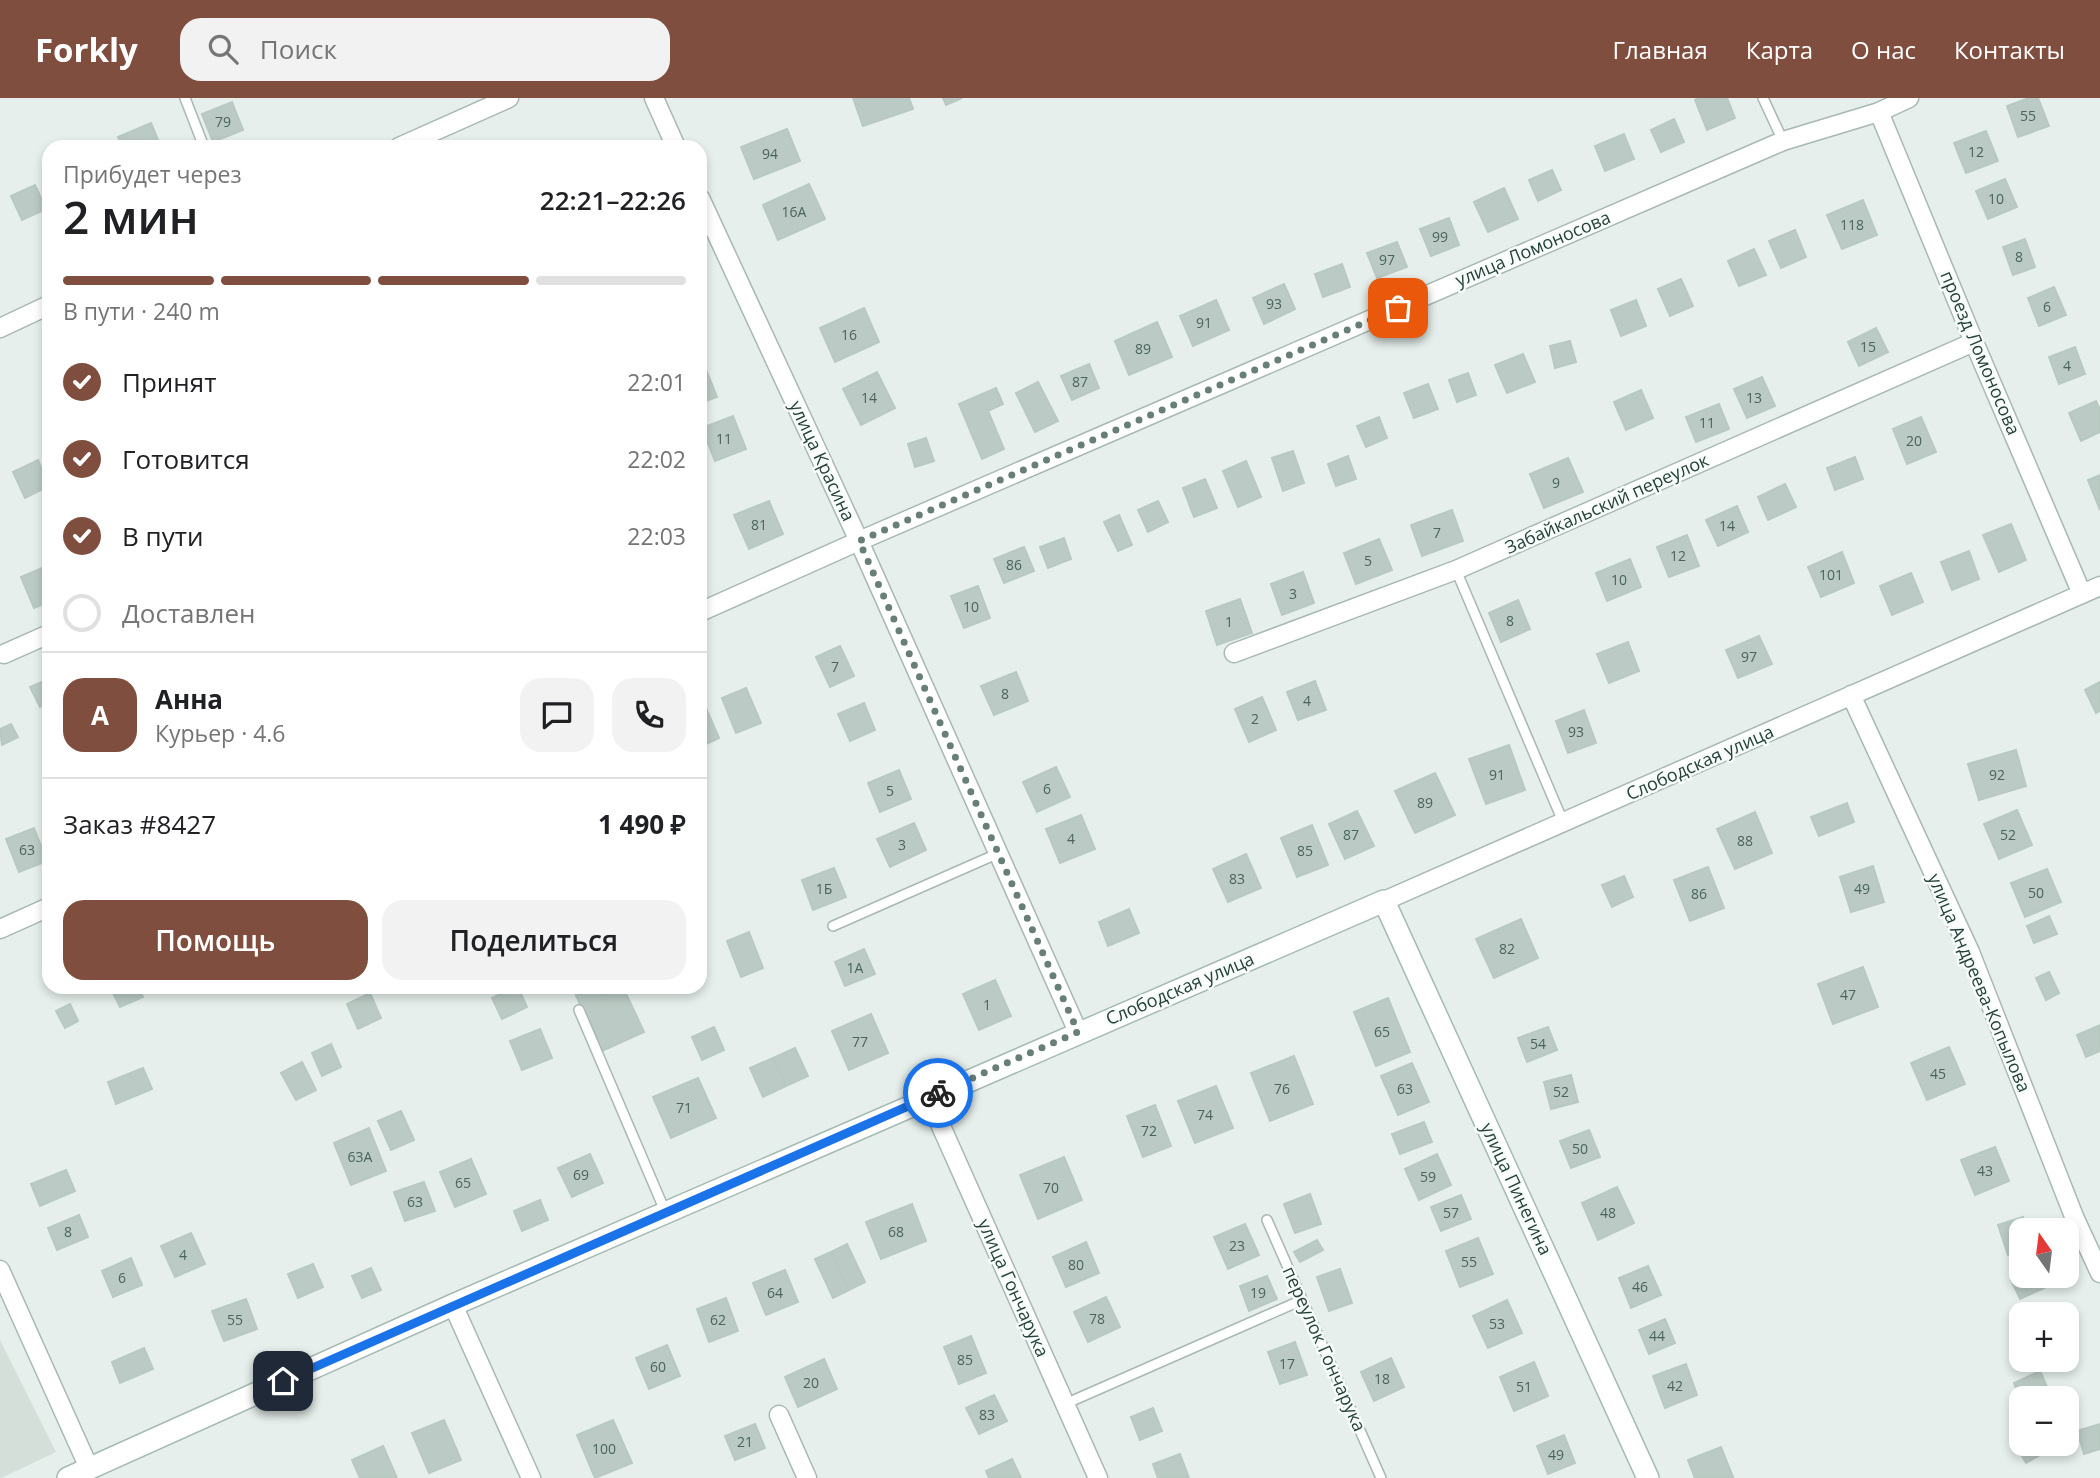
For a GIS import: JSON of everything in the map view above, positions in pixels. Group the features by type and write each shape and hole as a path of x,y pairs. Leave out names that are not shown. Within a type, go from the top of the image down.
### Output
{"street":[{"path":"415,140 509,98"},
{"path":"654,98 673,140"},
{"name":"улица Ломоносова","path":"707,609 1783,142 1879,112 1909,98"},
{"name":"проезд Ломоносова","path":"1879,112 2082,594"},
{"name":"улица Красина","path":"707,213 859,541 1078,1032"},
{"path":"0,328 42,308"},
{"name":"Забайкальский переулок","path":"1234,653 1456,570 1974,342"},
{"name":"Слободская улица","path":"68,1478 453,1305 1563,824 2100,586"},
{"path":"4,654 42,637"},
{"name":"улица Андреева-Копылова","path":"1851,695 1970,953 2075,1219 2100,1273"},
{"name":"улица Пинегина","path":"1384,901 1647,1478"},
{"path":"0,929 42,910"},
{"name":"улица Гончарука","path":"928,1097 1098,1478"},
{"path":"0,1270 89,1468"},
{"path":"453,1305 531,1478"},
{"path":"779,1415 807,1478"}],"lane":[{"path":"185,98 201,140"},
{"path":"1763,98 1783,142"},
{"path":"1456,570 1563,824"},
{"path":"833,926 999,853"},
{"path":"579,1010 666,1213"},
{"name":"переулок Гончарука","path":"1267,1220 1381,1478"},
{"path":"1065,1404 1302,1300"}],"shaded area":[{"path":"0,1340 56,1452 1,1478 0,1478"}],"building":[{"path":"853,98 909,98 913,109 863,126"},
{"path":"943,98 962,98 946,105"},
{"path":"1727,98 1735,118 1707,130 1695,100"},
{"path":"2029,98 2038,98 2049,126 2018,137 2007,106"},
{"path":"232,102 243,130 212,140 202,114"},
{"path":"1674,119 1684,142 1661,152 1651,130"},
{"path":"151,123 158,140 120,140 118,137"},
{"path":"787,129 800,161 754,179 741,147"},
{"path":"1986,131 1998,161 1966,173 1954,143"},
{"path":"1624,134 1634,159 1605,171 1595,146"},
{"path":"1552,170 1561,190 1538,201 1529,180"},
{"path":"2005,179 2017,207 1988,219 1976,191"},
{"path":"809,184 825,219 778,240 763,205"},
{"path":"35,185 42,200 42,211 22,220 11,196"},
{"path":"1504,188 1518,219 1488,232 1474,202"},
{"path":"1863,200 1877,235 1842,249 1827,215"},
{"path":"1449,218 1459,245 1431,256 1420,229"},
{"path":"1795,230 1806,257 1781,268 1769,241"},
{"path":"2025,239 2035,267 2013,275 2003,247"},
{"path":"1397,242 1407,267 1377,278 1367,253"},
{"path":"1754,249 1766,275 1739,286 1728,261"},
{"path":"1342,264 1350,287 1323,297 1315,274"},
{"path":"1681,279 1693,306 1670,316 1658,289"},
{"path":"1284,284 1295,309 1264,324 1253,298"},
{"path":"2054,287 2066,315 2039,326 2028,298"},
{"path":"1216,300 1229,330 1193,346 1180,316"},
{"path":"1636,300 1646,326 1621,336 1611,310"},
{"path":"864,308 879,342 835,362 820,328"},
{"path":"1157,322 1172,357 1129,375 1115,341"},
{"path":"1876,328 1888,352 1859,366 1848,342"},
{"path":"1570,341 1576,362 1555,368 1550,346"},
{"path":"2075,347 2085,374 2059,384 2049,357"},
{"path":"1523,354 1535,382 1507,393 1495,365"},
{"path":"1089,364 1099,388 1072,400 1061,376"},
{"path":"707,372 717,397 707,401"},
{"path":"877,372 895,408 861,425 843,389"},
{"path":"1468,373 1476,395 1457,402 1449,380"},
{"path":"1762,377 1775,406 1747,418 1734,389"},
{"path":"1038,382 1058,421 1035,432 1016,393"},
{"path":"1428,384 1438,409 1414,418 1404,393"},
{"path":"996,388 1003,404 988,411 1004,449 982,459 959,404"},
{"path":"1641,390 1653,418 1626,430 1614,402"},
{"path":"2096,401 2100,410 2100,432 2081,441 2069,413"},
{"path":"1719,404 1729,429 1696,442 1686,417"},
{"path":"733,416 746,449 715,461 707,441 707,426"},
{"path":"1379,417 1387,438 1366,447 1357,426"},
{"path":"1921,417 1936,452 1907,464 1893,429"},
{"path":"926,438 934,461 915,467 908,444"},
{"path":"1293,451 1304,483 1283,491 1272,458"},
{"path":"1348,456 1356,479 1336,486 1328,464"},
{"path":"1855,457 1863,479 1835,490 1827,468"},
{"path":"1568,458 1583,492 1544,508 1530,474"},
{"path":"38,460 42,469 42,490 25,498 13,472"},
{"path":"1246,461 1261,497 1238,507 1223,471"},
{"path":"2100,475 2100,510 2088,480"},
{"path":"1205,479 1217,508 1194,517 1183,488"},
{"path":"1785,484 1796,507 1768,520 1758,497"},
{"path":"769,501 783,534 749,549 734,515"},
{"path":"1158,501 1168,522 1148,532 1138,510"},
{"path":"1737,506 1748,532 1718,546 1706,520"},
{"path":"1452,510 1463,541 1422,556 1411,525"},
{"path":"1119,515 1132,545 1118,551 1104,522"},
{"path":"2011,524 2026,560 1999,572 1983,535"},
{"path":"1687,535 1699,566 1669,577 1657,547"},
{"path":"1064,538 1071,559 1048,568 1040,547"},
{"path":"1379,539 1392,570 1356,584 1344,553"},
{"path":"1024,547 1034,571 1004,583 994,559"},
{"path":"1969,551 1979,579 1952,590 1941,562"},
{"path":"1842,552 1854,583 1821,597 1808,567"},
{"path":"1630,559 1641,587 1607,601 1596,573"},
{"path":"42,568 42,605 34,608 21,577"},
{"path":"1303,572 1314,603 1282,615 1271,584"},
{"path":"1911,573 1923,602 1892,615 1880,586"},
{"path":"978,586 990,618 964,628 951,596"},
{"path":"1240,599 1252,633 1217,645 1206,611"},
{"path":"1518,600 1530,629 1501,642 1489,613"},
{"path":"1759,636 1772,664 1738,678 1726,650"},
{"path":"1628,642 1639,671 1609,683 1597,654"},
{"path":"840,646 854,676 830,687 816,657"},
{"path":"1016,672 1028,701 994,715 981,686"},
{"path":"1315,681 1326,710 1298,720 1287,692"},
{"path":"42,682 42,706 40,707 30,687"},
{"path":"2100,682 2100,711 2096,713 2085,690"},
{"path":"746,688 761,723 736,733 722,698"},
{"path":"1262,697 1276,730 1249,742 1235,709"},
{"path":"864,703 875,730 850,741 838,714"},
{"path":"707,710 719,738 707,744"},
{"path":"1584,710 1596,743 1568,753 1556,721"},
{"path":"11,724 18,737 2,745 0,729"},
{"path":"1509,745 1525,790 1486,804 1469,759"},
{"path":"2016,750 2026,786 1979,800 1968,764"},
{"path":"1056,767 1070,797 1037,812 1023,782"},
{"path":"899,770 911,799 880,812 868,783"},
{"path":"1435,773 1455,815 1415,833 1395,791"},
{"path":"1847,803 1854,822 1819,836 1811,817"},
{"path":"2017,810 2032,845 1999,859 1984,824"},
{"path":"1357,811 1374,846 1345,859 1329,824"},
{"path":"1755,812 1772,853 1735,869 1717,829"},
{"path":"1081,815 1095,849 1060,863 1046,829"},
{"path":"914,823 926,850 890,867 877,839"},
{"path":"1312,825 1328,865 1297,877 1281,838"},
{"path":"34,828 42,848 42,863 19,872 6,839"},
{"path":"1246,854 1261,888 1228,902 1213,869"},
{"path":"1873,866 1884,902 1851,912 1840,877"},
{"path":"1708,867 1724,908 1690,921 1674,880"},
{"path":"834,868 846,897 813,910 802,880"},
{"path":"2047,869 2061,902 2025,917 2011,883"},
{"path":"1624,876 1633,897 1612,907 1602,885"},
{"path":"1129,909 1139,933 1108,946 1099,922"},
{"path":"2049,916 2057,934 2034,943 2027,926"},
{"path":"1521,919 1538,958 1494,978 1476,939"},
{"path":"749,932 763,968 741,977 727,941"},
{"path":"864,949 875,974 845,986 835,962"},
{"path":"1863,967 1878,1007 1833,1024 1818,984"},
{"path":"2049,972 2059,993 2046,1000 2036,978"},
{"path":"995,980 1011,1016 979,1030 963,994"},
{"path":"114,994 142,994 143,997 120,1007"},
{"path":"370,994 381,1018 358,1029 347,1004"},
{"path":"500,994 521,994 527,1007 502,1019 492,998"},
{"path":"575,994 626,994 644,1032 602,1051"},
{"path":"1388,998 1410,1052 1376,1066 1354,1012"},
{"path":"70,1004 78,1021 65,1028 56,1011"},
{"path":"871,1014 888,1053 849,1070 832,1031"},
{"path":"2100,1025 2100,1051 2086,1057 2077,1035"},
{"path":"714,1027 724,1050 702,1060 692,1037"},
{"path":"1548,1027 1557,1050 1527,1062 1518,1038"},
{"path":"540,1029 552,1058 522,1070 510,1041"},
{"path":"331,1044 341,1067 322,1076 312,1053"},
{"path":"1949,1047 1965,1084 1927,1100 1911,1063"},
{"path":"795,1048 808,1076 786,1086 773,1058"},
{"path":"1294,1056 1313,1104 1270,1121 1251,1073"},
{"path":"773,1058 786,1086 763,1097 750,1068"},
{"path":"302,1062 316,1090 296,1100 281,1073"},
{"path":"1412,1063 1429,1102 1398,1115 1381,1076"},
{"path":"143,1068 152,1089 116,1104 108,1082"},
{"path":"1571,1075 1578,1102 1551,1109 1544,1082"},
{"path":"698,1078 716,1118 671,1138 653,1097"},
{"path":"1216,1086 1233,1128 1195,1143 1178,1101"},
{"path":"1155,1105 1171,1146 1143,1157 1127,1116"},
{"path":"401,1111 414,1140 391,1150 378,1121"},
{"path":"1424,1122 1432,1142 1400,1154 1392,1134"},
{"path":"369,1128 386,1171 351,1185 334,1143"},
{"path":"1589,1130 1600,1157 1571,1168 1560,1141"},
{"path":"1995,1147 2009,1181 1975,1195 1961,1160"},
{"path":"590,1154 603,1183 572,1197 558,1168"},
{"path":"1437,1154 1451,1185 1419,1200 1405,1169"},
{"path":"1064,1157 1082,1200 1038,1219 1020,1175"},
{"path":"471,1159 486,1194 455,1207 440,1172"},
{"path":"66,1170 75,1191 40,1206 31,1184"},
{"path":"424,1182 435,1211 405,1221 394,1192"},
{"path":"1617,1187 1634,1223 1598,1240 1582,1203"},
{"path":"1310,1194 1321,1224 1295,1233 1284,1204"},
{"path":"1461,1195 1471,1219 1441,1231 1431,1207"},
{"path":"540,1200 548,1220 522,1231 514,1211"},
{"path":"912,1204 926,1241 881,1259 866,1222"},
{"path":"79,1215 88,1237 57,1250 48,1228"},
{"path":"2009,1221 2009,1255 2008,1255 1998,1225"},
{"path":"1245,1224 1259,1255 1228,1269 1214,1237"},
{"path":"191,1233 205,1264 175,1277 161,1246"},
{"path":"1478,1238 1493,1274 1460,1287 1446,1251"},
{"path":"1317,1240 1323,1250 1300,1262 1294,1252"},
{"path":"1086,1242 1099,1273 1066,1287 1053,1257"},
{"path":"847,1244 865,1282 849,1290 831,1252"},
{"path":"831,1252 849,1290 833,1298 815,1259"},
{"path":"131,1258 142,1285 113,1297 102,1271"},
{"path":"313,1264 323,1287 298,1298 288,1274"},
{"path":"1648,1266 1661,1295 1631,1308 1619,1278"},
{"path":"371,1268 381,1290 362,1298 352,1276"},
{"path":"1340,1269 1352,1303 1329,1311 1317,1277"},
{"path":"785,1270 798,1302 766,1315 753,1283"},
{"path":"1267,1276 1277,1299 1249,1311 1240,1286"},
{"path":"2015,1288 2044,1288 2020,1299"},
{"path":"1106,1297 1120,1327 1088,1342 1074,1312"},
{"path":"726,1298 738,1331 709,1342 697,1309"},
{"path":"246,1299 257,1329 224,1341 212,1311"},
{"path":"1507,1300 1522,1333 1488,1348 1473,1316"},
{"path":"1665,1319 1675,1343 1649,1354 1639,1330"},
{"path":"971,1336 986,1373 959,1384 944,1347"},
{"path":"1295,1342 1307,1375 1280,1384 1268,1352"},
{"path":"667,1345 680,1376 649,1389 636,1358"},
{"path":"144,1348 153,1369 120,1383 112,1362"},
{"path":"1391,1358 1404,1387 1374,1401 1361,1372"},
{"path":"824,1359 837,1389 798,1407 785,1377"},
{"path":"1534,1362 1548,1396 1514,1411 1500,1377"},
{"path":"1686,1364 1697,1395 1665,1408 1653,1376"},
{"path":"2040,1372 2047,1386 2015,1386 2014,1383"},
{"path":"994,1395 1007,1421 979,1434 966,1408"},
{"path":"1153,1408 1162,1431 1140,1440 1131,1417"},
{"path":"444,1420 461,1460 429,1473 412,1433"},
{"path":"613,1420 632,1463 595,1478 577,1435"},
{"path":"755,1424 765,1448 735,1460 725,1436"},
{"path":"2100,1424 2100,1449 2084,1454 2079,1430"},
{"path":"1564,1435 1575,1463 1548,1474 1537,1446"},
{"path":"383,1446 397,1478 360,1478 352,1460"},
{"path":"1721,1447 1733,1477 1695,1478 1688,1460"},
{"path":"1180,1454 1189,1478 1158,1478 1153,1464"},
{"path":"2022,1456 2038,1456 2026,1463"},
{"path":"1012,1459 1021,1478 989,1478 986,1471"}],"way so far":[{"path":"938,1093 1078,1032 859,541 1398,308"}],"route":[{"path":"283,1381 938,1093"}]}
